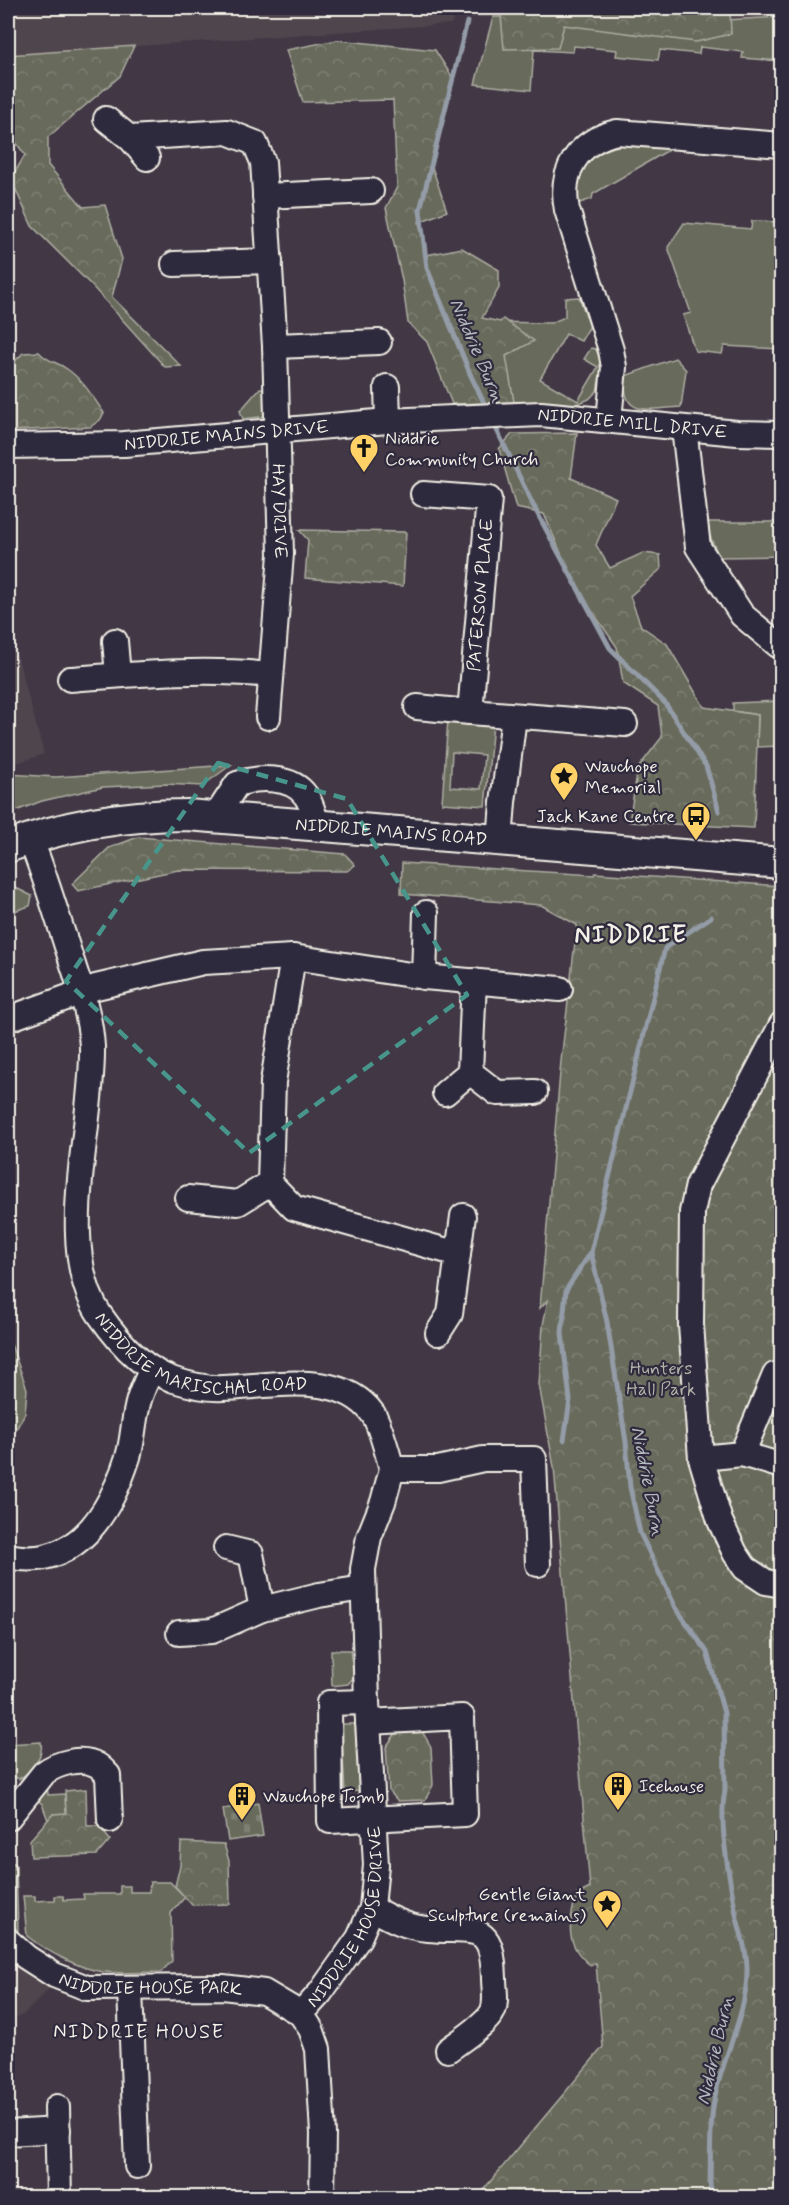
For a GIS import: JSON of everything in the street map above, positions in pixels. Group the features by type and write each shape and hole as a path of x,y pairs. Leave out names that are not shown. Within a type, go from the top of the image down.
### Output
{"main road":[{"name":"NIDDRIE MAINS ROAD","path":"19,843 70,826 124,817 216,816 500,842 782,863"}],"street":[{"path":"106,119 130,138 147,158"},
{"name":"HAY DRIVE","path":"130,138 227,132 255,143 263,162 275,346 281,554 268,717"},
{"path":"609,420 614,367 611,350 567,210 564,187 571,164 586,146 617,132 782,145"},
{"path":"265,196 371,191"},
{"path":"174,264 270,261"},
{"path":"275,346 379,342"},
{"path":"387,387 388,421"},
{"name":"NIDDRIE MILL DRIVE","path":"480,416 541,414 737,434 782,434"},
{"name":"NIDDRIE MAINS DRIVE","path":"8,446 124,444 388,421 480,416"},
{"path":"684,428 698,547 742,615 778,645"},
{"name":"PATERSON PLACE","path":"423,494 489,499 470,712"},
{"path":"115,641 118,675"},
{"path":"70,679 200,670 270,675"},
{"path":"417,707 514,717 625,724"},
{"path":"500,842 502,802 514,717"},
{"path":"216,816 237,784 251,779 269,780 293,783 306,795 318,826"},
{"name":"NIDDRIE MARISCHAL ROAD","path":"19,843 82,992 90,1024 91,1079 78,1214 80,1264 99,1313 118,1337 152,1369 172,1379 221,1389 292,1384 329,1386 351,1393 374,1414 392,1469"},
{"path":"424,977 426,914"},
{"path":"293,957 273,1082 270,1183 294,1208 458,1254"},
{"path":"8,1019 82,992 203,962 293,957 424,977 560,988"},
{"path":"445,1093 470,1072 474,981"},
{"path":"782,1024 698,1185 692,1212 691,1325 701,1458 720,1521 745,1568 766,1582 782,1585"},
{"path":"470,1072 498,1093 535,1092"},
{"path":"188,1198 238,1203 270,1183"},
{"path":"438,1333 450,1314 463,1216"},
{"path":"8,1556 40,1559 58,1554 74,1545 90,1529 118,1483 128,1456 137,1406 152,1369"},
{"path":"742,1454 775,1375 782,1374"},
{"path":"701,1458 742,1454 782,1466"},
{"path":"392,1469 438,1469 483,1459 534,1459 538,1564"},
{"name":"NIDDRIE HOUSE DRIVE","path":"322,2198 323,2134 318,2049 311,2029 300,2014 320,1993 359,1938 372,1908 376,1865 363,1569 369,1537 383,1502 392,1469"},
{"path":"226,1548 251,1554 262,1609"},
{"path":"179,1633 212,1631 262,1609 319,1595 363,1588"},
{"path":"329,1703 368,1712 462,1718 465,1814 330,1821 329,1703"},
{"path":"11,1804 51,1768 63,1763 97,1764 108,1775 110,1820"},
{"path":"372,1908 390,1919 425,1929 476,1932 485,1937 490,1946 493,1957 495,2002 492,2011 487,2019 448,2050"},
{"name":"NIDDRIE HOUSE PARK","path":"8,1941 26,1957 54,1975 87,1988 223,1987 264,1992 300,2014"},
{"path":"130,1989 137,2166"},
{"path":"8,2133 58,2119 59,2198"}],"highlighted area":[{"path":"218,763 347,799 467,995 249,1153 66,981"}],"shaded area":[{"path":"8,8 781,8 781,17 707,21 651,13 454,18 451,24 8,55"},
{"path":"8,647 15,647 44,754 8,766"},
{"path":"8,1954 54,1984 23,2015 8,2022"}],"green space":[{"path":"510,8 730,8 731,34 696,42 564,25 558,48 504,49 501,16"},
{"path":"651,13 707,21 781,17 781,70 780,61 742,58 743,52 700,47 699,54 660,50 658,60 616,56 617,50 574,46 573,52 534,50 531,90 475,84 493,17"},
{"path":"337,40 435,50 454,80 432,167 447,211 419,222 426,255 462,248 499,270 499,288 482,318 500,322 503,319 534,341 506,356 514,402 452,404 427,342 408,323 402,280 386,208 397,187 393,100 303,102 286,50"},
{"path":"134,46 120,76 48,137 48,165 83,207 105,205 122,259 112,297 181,366 165,367 92,286 32,226 11,179 25,155 8,131 8,55"},
{"path":"623,145 672,148 593,194 592,199 577,204 579,181 587,164 601,152"},
{"path":"752,221 781,222 781,349 724,346 722,354 695,351 683,315 691,313 668,247 684,223 751,229"},
{"path":"579,297 590,326 581,341 566,334 540,379 578,401 598,367 584,359 591,348 596,349 602,366 597,391 589,399 577,404 514,402 477,322 551,323 565,317 565,298"},
{"path":"39,352 73,373 83,384 104,413 100,420 90,427 8,431 8,363 13,363 23,353"},
{"path":"675,358 686,370 681,407 640,408 628,400 625,376"},
{"path":"260,388 268,389 268,416 243,419 240,411"},
{"path":"577,433 571,478 616,498 596,545 610,568 643,553 660,555 661,569 630,596 641,626 667,644 704,707 758,715 754,828 629,822 638,768 662,737 658,706 623,683 617,647 576,588 544,514 516,508 499,449 512,434"},
{"path":"704,522 781,522 781,556 719,557"},
{"path":"299,530 406,532 403,586 305,578 308,540"},
{"path":"781,701 781,746 757,747 758,715 733,711 733,703"},
{"path":"448,719 493,724 485,806 442,803","holes":["452,752 484,755 481,789 450,787"]},
{"path":"231,765 202,786 166,784 103,787 42,801 8,814 8,774 56,777"},
{"path":"138,837 345,854 355,865 347,871 178,870 78,891 72,884 109,848"},
{"name":"Hunters Hall Park","path":"402,863 781,886 781,2197 485,2197 484,2189 603,2047 596,1963 590,1965 576,1949 572,1942 570,1925 576,1895 590,1888 554,1467 539,1385 543,1325 548,1300 540,1308 561,1061 577,925 541,905 401,894"},
{"path":"8,884 32,896 30,906 8,913"},
{"path":"8,1336 27,1389 25,1413 13,1435 8,1435"},
{"path":"331,1650 350,1650 354,1677 348,1684 332,1686"},
{"path":"341,1724 355,1724 359,1791 345,1792"},
{"path":"422,1731 431,1747 433,1785 425,1800 398,1801 389,1791 386,1747 396,1733"},
{"path":"41,1742 39,1759 28,1772 19,1779 8,1774 8,1744"},
{"path":"47,1783 48,1795 65,1794 66,1814 53,1814 48,1820 42,1804 34,1797"},
{"path":"86,1789 87,1826 99,1826 110,1840 97,1855 31,1857 30,1840 53,1814 66,1813 65,1791"},
{"path":"258,1803 263,1836 228,1841 223,1809"},
{"path":"181,1842 224,1844 229,1861 230,1904 192,1905 175,1886 180,1866"},
{"path":"8,1863 15,1863 16,1866 18,1931 8,1921"},
{"path":"150,1882 170,1882 185,1897 171,1913 172,1961 161,1972 118,1973 94,1970 63,1958 27,1936 23,1896 35,1896 35,1901 55,1900 55,1896 63,1896 64,1900 84,1899 83,1894 120,1894 120,1886 130,1886 130,1892 149,1892"}],"waterway":[{"name":"Niddrie Burn","path":"467,22 420,210 427,268 471,376 488,411"},
{"name":"Niddrie Burn","path":"493,422 534,507 610,648 665,703 706,766 719,811"},
{"name":"Niddrie Burn","path":"564,1440 570,1400 562,1333 566,1290 591,1252 665,948 711,917"},
{"name":"Niddrie Burn","path":"591,1252 607,1322 626,1442 630,1487 640,1533 676,1608 707,1652 724,1713 724,1835 747,1968 739,2019 718,2084 712,2111 710,2184 712,2198"}],"place":[{"name":"Niddrie Community Church","path":"364,474"},
{"name":"Wauchope Memorial","path":"564,802"},
{"name":"Jack Kane Centre","path":"696,842"},
{"name":"Icehouse","path":"618,1812"},
{"name":"Wauchope Tomb","path":"242,1822"},
{"name":"Gentle Giant Sculpture (remains)","path":"607,1930"}],"district":[{"name":"NIDDRIE","path":"631,934"},
{"name":"NIDDRIE HOUSE","path":"139,2031"}]}
